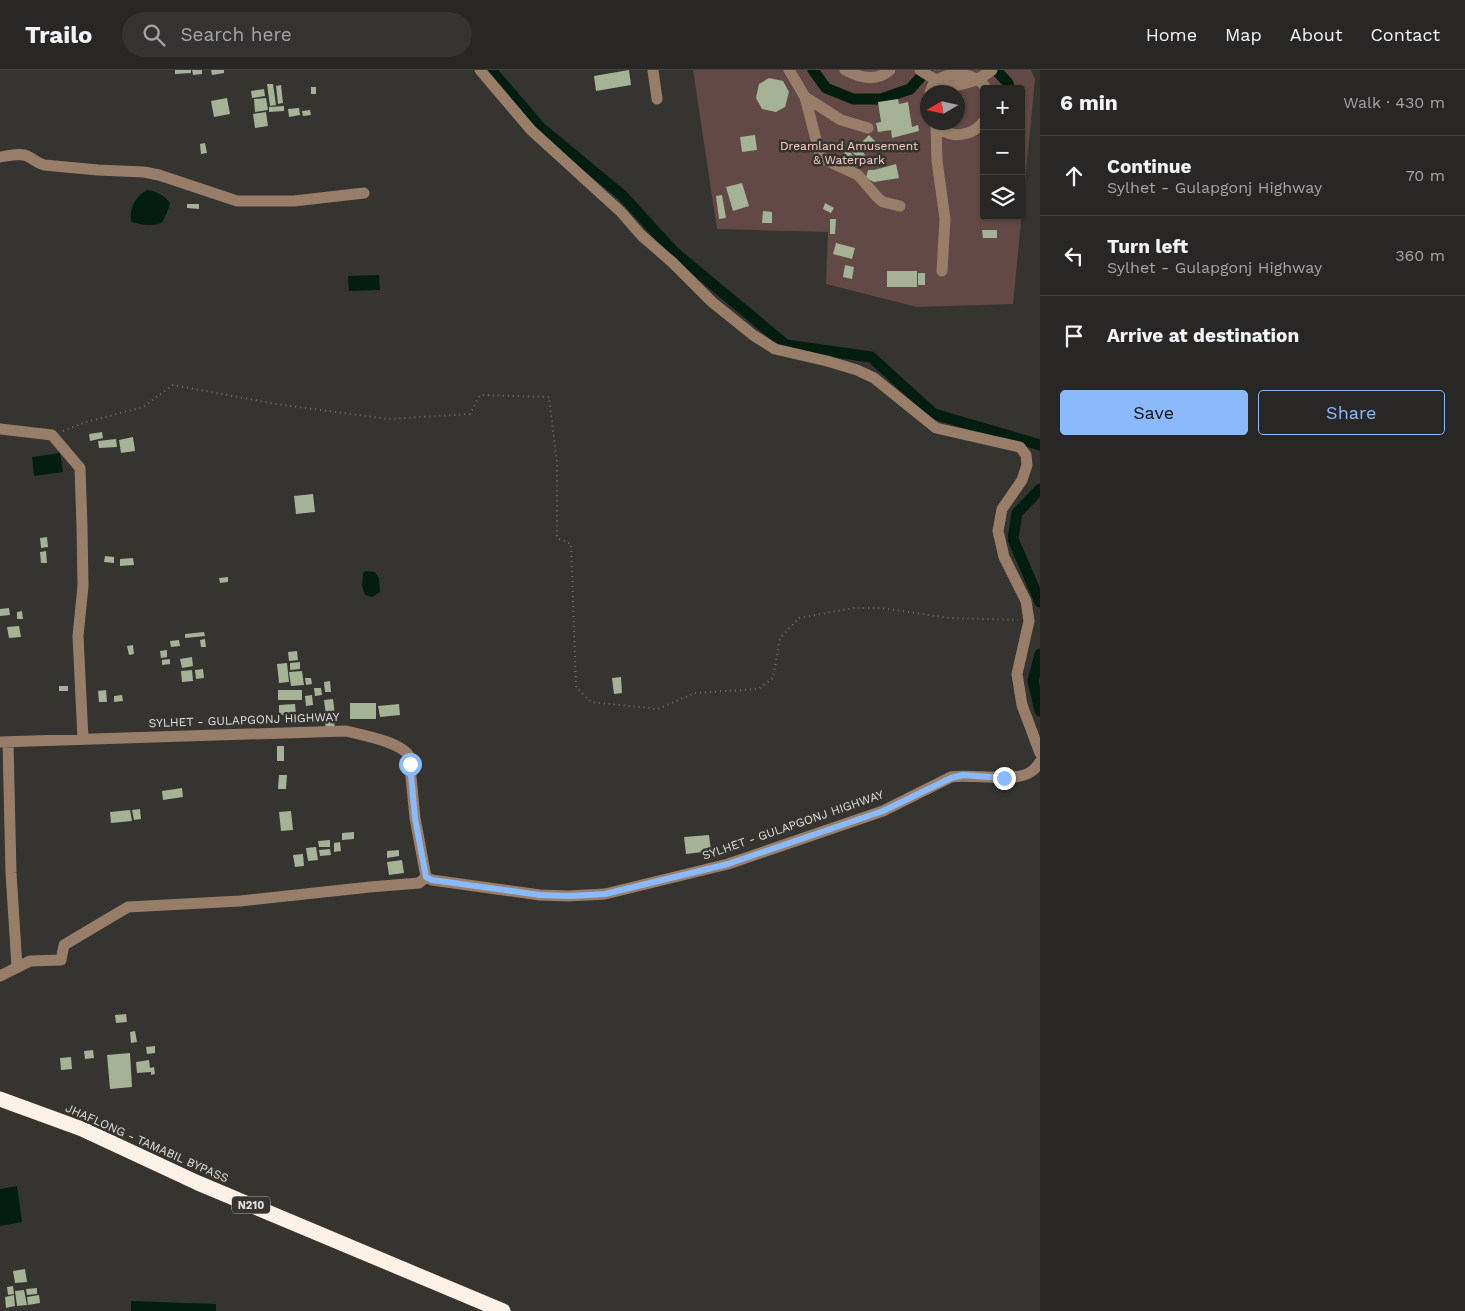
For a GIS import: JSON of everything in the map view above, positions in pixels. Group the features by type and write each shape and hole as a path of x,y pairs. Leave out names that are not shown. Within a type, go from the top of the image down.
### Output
{"highway":[{"name":"JHAFLONG - TAMABIL BYPASS","path":"0,1099 82,1129 198,1183 503,1311"}],"street":[{"path":"480,70 531,130 621,212 641,235 673,263 712,302 753,335 774,349 827,361 857,370 874,378 936,428 1020,447 1026,456 1027,465 1022,480 1002,509 998,531 1004,557 1026,601 1029,621 1017,674 1022,705 1040,753"},
{"path":"653,70 657,99"},
{"path":"845,70 857,76 877,78 890,70"},
{"path":"792,71 805,97 820,155 826,160 858,174 883,202 900,206"},
{"path":"928,76 947,87 968,84 986,78"},
{"path":"805,97 841,120 868,128"},
{"path":"943,130 954,135 963,135 972,132 980,125"},
{"path":"935,130 937,161 945,219 942,270"},
{"path":"0,157 28,155 44,165 144,172 159,175 237,201 294,201 364,193"},
{"path":"0,429 52,436 80,468 83,586 78,636 83,739"},
{"name":"SYLHET - GULAPGONJ HIGHWAY","path":"4,742 340,730 387,742 406,751 409,756 415,818 426,877 432,880 540,895 568,896 605,894 728,864 883,811 951,778 963,775 1004,778 1022,775 1032,772 1040,762"},
{"path":"4,742 17,967"},
{"path":"0,976 30,962 61,960 64,944 128,907 240,901 370,886 419,883 426,877"}],"path":[{"path":"52,436 83,424 143,407 173,385 276,404 388,419 470,414 480,395 549,398 557,463 557,538 571,544 576,687 591,702 658,709 695,693 758,689 773,678 780,638 799,618 853,608 882,608 949,618 1029,621"}],"green space":[{"name":"Dreamland Amusement & Waterpark","path":"693,70 1031,70 1035,79 1025,181 1025,85 980,85 980,220 1021,220 1013,304 917,307 826,284 828,232 717,229"}],"shaded area":[{"path":"147,190 160,194 170,203 160,224 137,224 131,221 134,203"},
{"path":"379,275 380,290 349,291 348,276"},
{"path":"60,453 63,472 34,476 32,457"},
{"path":"366,571 375,572 379,578 380,592 372,597 365,595 362,586 363,573"},
{"path":"17,1186 22,1222 0,1226 0,1189"},
{"path":"131,1301 216,1304 216,1311 131,1311"}],"building":[{"path":"175,70 191,70 191,73 175,74"},
{"path":"192,70 202,70 202,74 193,75"},
{"path":"211,70 224,70 224,73 212,75"},
{"path":"629,70 631,85 596,91 594,76"},
{"path":"769,78 783,81 789,92 785,107 776,112 762,109 756,98 759,84"},
{"path":"267,84 273,84 276,105 270,106"},
{"path":"281,85 283,103 278,104 276,86"},
{"path":"311,87 316,87 316,94 311,94"},
{"path":"264,89 265,96 252,98 251,91"},
{"path":"227,98 230,114 214,117 211,101"},
{"path":"266,98 268,110 255,112 254,99"},
{"path":"898,99 899,104 908,102 912,127 918,125 919,131 892,138 891,130 878,132 876,123 881,122 878,102"},
{"path":"284,106 284,111 269,112 269,107"},
{"path":"299,108 300,115 289,117 288,109"},
{"path":"310,110 311,115 303,116 302,111"},
{"path":"266,112 268,126 255,128 253,114"},
{"path":"755,135 757,150 742,152 740,137"},
{"path":"869,135 875,141 863,152 865,155 860,160 852,152"},
{"path":"205,143 207,153 201,154 200,144"},
{"path":"848,150 855,158 851,161 844,153"},
{"path":"896,164 899,178 874,182 866,178 868,170"},
{"path":"742,183 749,206 733,211 726,187"},
{"path":"722,195 726,218 719,219 716,196"},
{"path":"825,203 834,208 831,213 823,209"},
{"path":"187,204 199,204 199,209 187,208"},
{"path":"763,211 772,212 772,223 762,223"},
{"path":"830,219 836,219 835,234 830,234"},
{"path":"982,230 997,230 997,238 983,238"},
{"path":"836,243 855,248 852,259 833,254"},
{"path":"845,265 854,267 852,279 843,277"},
{"path":"887,271 917,271 917,287 887,287"},
{"path":"918,273 925,273 925,285 918,285"},
{"path":"102,432 103,438 90,441 89,434"},
{"path":"133,437 135,451 121,453 119,440"},
{"path":"116,439 117,447 99,448 98,441"},
{"path":"313,494 315,512 296,514 294,496"},
{"path":"47,537 48,547 41,548 40,538"},
{"path":"46,551 47,563 41,563 40,552"},
{"path":"105,556 114,557 114,563 104,562"},
{"path":"133,558 134,565 120,566 120,559"},
{"path":"228,577 228,582 220,583 219,578"},
{"path":"9,608 10,615 0,616 0,609"},
{"path":"22,611 23,619 17,619 17,612"},
{"path":"19,626 21,637 9,638 7,627"},
{"path":"204,632 205,636 185,638 185,634"},
{"path":"205,639 206,647 201,647 200,640"},
{"path":"179,640 180,646 171,647 170,641"},
{"path":"133,645 134,654 129,655 127,646"},
{"path":"167,650 167,657 161,658 160,651"},
{"path":"297,651 298,660 289,661 288,652"},
{"path":"192,657 193,666 182,668 180,659"},
{"path":"170,659 170,664 162,665 162,660"},
{"path":"300,662 300,669 290,670 290,663"},
{"path":"287,663 289,682 279,683 277,664"},
{"path":"203,669 204,678 196,679 195,670"},
{"path":"192,670 193,681 182,682 181,671"},
{"path":"302,671 304,685 291,686 289,672"},
{"path":"621,677 622,693 614,694 612,678"},
{"path":"305,678 311,678 312,684 306,685"},
{"path":"330,681 331,692 325,692 324,682"},
{"path":"59,686 68,686 68,691 59,691"},
{"path":"314,688 321,688 322,695 315,696"},
{"path":"106,690 107,702 99,702 98,691"},
{"path":"278,690 302,690 302,700 278,700"},
{"path":"122,695 123,701 114,702 114,696"},
{"path":"312,695 313,705 306,706 305,696"},
{"path":"333,699 335,715 326,716 324,700"},
{"path":"350,703 376,703 376,719 350,719"},
{"path":"295,704 296,714 279,715 279,705"},
{"path":"399,704 400,715 380,717 378,706"},
{"path":"334,721 335,729 326,730 325,722"},
{"path":"277,746 284,746 284,761 277,761"},
{"path":"279,775 287,775 286,789 278,789"},
{"path":"182,788 183,797 163,800 162,791"},
{"path":"140,809 141,819 134,820 132,810"},
{"path":"130,810 132,821 111,823 110,812"},
{"path":"291,811 293,830 281,831 279,812"},
{"path":"354,832 354,839 342,840 342,833"},
{"path":"709,835 711,851 686,854 684,837"},
{"path":"330,840 330,847 319,847 318,841"},
{"path":"340,842 341,851 334,852 334,843"},
{"path":"316,847 318,860 308,861 306,848"},
{"path":"330,849 331,855 320,856 319,850"},
{"path":"399,850 399,856 387,858 387,851"},
{"path":"303,854 304,866 295,867 293,855"},
{"path":"402,860 404,873 389,875 387,862"},
{"path":"126,1014 127,1022 116,1023 115,1015"},
{"path":"135,1031 137,1042 131,1043 130,1032"},
{"path":"155,1046 155,1053 147,1054 146,1047"},
{"path":"93,1050 94,1058 85,1059 84,1051"},
{"path":"130,1053 132,1087 110,1089 107,1055"},
{"path":"71,1057 72,1069 61,1070 60,1058"},
{"path":"149,1060 150,1068 154,1067 155,1074 151,1075 151,1072 137,1073 136,1062"},
{"path":"25,1269 27,1282 15,1283 13,1271"},
{"path":"13,1286 14,1294 8,1295 7,1287"},
{"path":"37,1288 37,1294 27,1295 26,1289"},
{"path":"24,1290 27,1305 17,1306 15,1291"},
{"path":"14,1295 15,1306 6,1308 5,1297"},
{"path":"39,1295 40,1303 28,1305 27,1297"}],"waterway":[{"path":"491,70 541,128 623,196 674,252 786,345 871,357 934,414 1040,445"},
{"path":"813,70 826,88 853,99 881,99 910,89 927,70"},
{"path":"996,70 1008,85"},
{"path":"1040,489 1017,513 1013,539 1040,602"},
{"path":"1040,654 1033,681 1040,711"}],"route":[{"path":"410,764 415,818 426,877 432,880 540,895 568,896 605,894 728,864 883,811 951,778 963,775 1004,778"}]}
